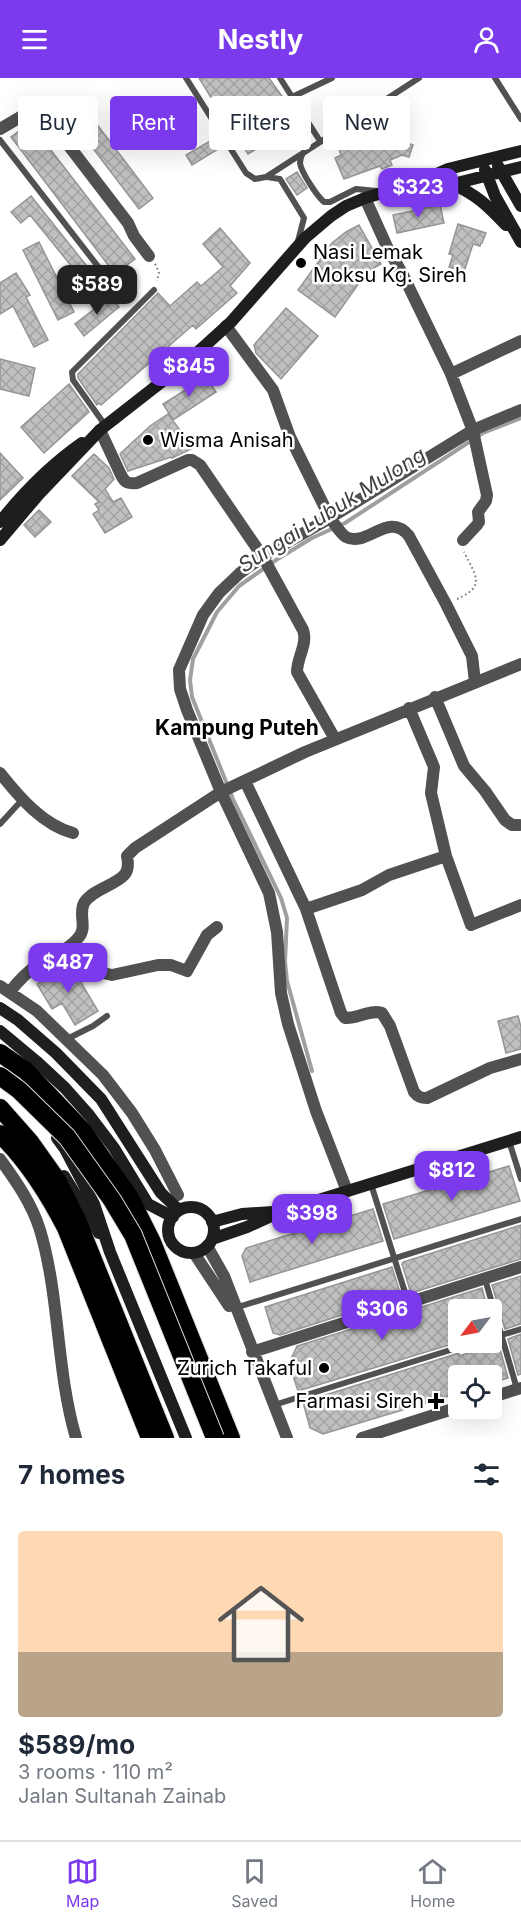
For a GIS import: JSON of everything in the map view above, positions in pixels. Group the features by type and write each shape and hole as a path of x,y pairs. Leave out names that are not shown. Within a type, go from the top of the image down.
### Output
{"highway":[{"path":"0,1053 26,1071 83,1131 130,1198 152,1242 231,1438"},
{"path":"0,1076 19,1090 67,1137 95,1175 133,1235 214,1438"},
{"path":"0,1106 30,1142 50,1171 76,1220 165,1438"},
{"path":"0,1134 18,1151 37,1177 66,1228 150,1438"}],"main road":[{"path":"1,519 67,453 103,428 187,362 226,326 317,226 331,216 346,206 365,198 419,182 448,169 521,151"},
{"path":"488,159 502,172 521,206"},
{"path":"488,159 487,176 495,196 520,241"},
{"path":"419,182 453,184 521,167"},
{"path":"453,184 482,200 520,241"},
{"path":"0,540 39,494 103,428"},
{"path":"0,1008 18,1020 56,1053 101,1099 176,1214"},
{"path":"0,1031 65,1088 89,1115 114,1148 148,1204 176,1214"},
{"path":"0,1068 17,1085 65,1149 94,1204 110,1252 186,1438"},
{"path":"0,1106 20,1120 50,1157 110,1252"},
{"path":"210,1242 212,1222 209,1216 192,1207 176,1214 168,1231 174,1244 179,1249 194,1253 210,1242 280,1212 515,1139"},
{"path":"212,1222 242,1214 280,1212"}],"street":[{"path":"0,129 34,109 43,112 128,223 134,236 149,256"},
{"path":"365,198 451,374 473,430 487,498 478,512 479,522 463,540"},
{"path":"226,326 273,390 290,437 330,518 339,530 346,537 355,539 392,526 404,530 446,604 472,656 475,682"},
{"path":"451,374 521,341"},
{"path":"347,1191 326,1132 316,1112 288,1024 281,993 277,932 269,894 187,710 180,689 179,670 203,615 219,593 240,573 473,430 521,410"},
{"path":"103,428 121,476 125,482 130,484 188,460 197,462 263,557 305,633 297,672 334,739"},
{"path":"178,1195 155,1150 132,1113 103,1075 37,1011 5,989 80,937 84,927 83,904 91,896 125,874 128,867 127,856 135,848 223,791 334,739 521,664"},
{"path":"435,698 464,765 505,820 512,825 519,825"},
{"path":"410,708 434,767 431,793 446,856 471,925 521,905"},
{"path":"0,773 22,800 60,830 73,833"},
{"path":"245,781 306,909 341,1013 345,1018 375,1011 382,1013 390,1026 417,1096 427,1098 490,1068 521,1059"},
{"path":"306,909 362,890 389,875 446,856"},
{"path":"70,946 103,973 112,975 158,965 171,965 187,971 207,935 217,927"},
{"path":"0,1159 27,1199 40,1231 50,1283 64,1392 76,1438"},
{"path":"210,1242 287,1438"},
{"path":"194,1253 241,1325"},
{"path":"252,1352 521,1267"},
{"path":"502,1394 519,1388"},
{"path":"362,1438 448,1411"}],"lane":[{"path":"186,78 246,173 255,179 266,177 280,179 302,214 303,226 295,250"},
{"path":"294,96 332,78"},
{"path":"266,177 419,78"},
{"path":"495,78 521,119"},
{"path":"283,79 292,96"},
{"path":"311,127 320,141"},
{"path":"0,140 107,278"},
{"path":"303,153 300,160 302,168 324,202 330,202 356,189 385,192"},
{"path":"103,428 73,380 72,372 154,290"},
{"path":"0,825 22,800"},
{"path":"67,1039 107,1016"},
{"path":"515,1139 521,1179"},
{"path":"371,1184 408,1303"},
{"path":"235,1308 521,1219"},
{"path":"485,1279 490,1299"},
{"path":"502,1334 521,1329"},
{"path":"502,1341 519,1388"},
{"path":"273,1405 448,1351"}],"path":[{"path":"149,256 159,272 154,290"},
{"path":"446,604 469,594 475,588 474,573 463,550 463,540"}],"building":[{"path":"199,78 269,78 282,96 210,96"},
{"path":"98,126 110,141 110,150 116,150 153,198 139,209 94,150 98,150"},
{"path":"18,132 18,146 11,137"},
{"path":"209,142 209,150 216,150 192,165 186,155"},
{"path":"410,144 413,145 409,157 402,155 390,160 392,165 382,169 380,166 344,179 335,158 341,155 339,150 410,150"},
{"path":"21,150 51,150 135,259 115,274"},
{"path":"297,172 307,188 297,195 286,179"},
{"path":"31,196 86,265 77,273 30,215 21,223 11,212"},
{"path":"440,205 444,223 397,233 393,215"},
{"path":"458,224 486,233 480,246 473,244 464,272 449,267 453,255 449,254"},
{"path":"359,225 381,264 367,272 335,317 298,290 332,243"},
{"path":"220,228 250,263 230,286 237,293 196,329 193,325 101,405 99,403 97,405 78,378 78,374 158,293 170,306 197,282 201,286 223,267 203,244"},
{"path":"39,242 74,312 58,320 23,250"},
{"path":"16,273 30,295 26,297 48,340 34,347 13,306 0,314 0,283"},
{"path":"110,297 119,307 84,336 75,324"},
{"path":"286,308 318,336 281,379 256,353 254,345"},
{"path":"0,359 35,368 29,396 0,389"},
{"path":"206,377 216,392 173,420 163,404"},
{"path":"69,384 89,412 44,453 21,427"},
{"path":"168,414 193,448 172,458 128,471 120,454 150,426"},
{"path":"0,453 23,478 0,500"},
{"path":"94,454 109,468 114,479 105,489 113,502 121,498 132,517 105,533 93,514 99,510 95,504 99,502 72,476"},
{"path":"39,510 51,522 35,537 24,525"},
{"path":"70,964 98,1011 75,1025 62,1003 52,1009 37,984"},
{"path":"518,1016 521,1027 521,1049 506,1053 498,1021"},
{"path":"509,1166 520,1201 394,1239 383,1204"},
{"path":"373,1209 383,1241 250,1282 242,1256 246,1248"},
{"path":"521,1225 521,1259 411,1293 403,1262"},
{"path":"392,1267 401,1296 280,1335 273,1333 265,1307"},
{"path":"521,1276 521,1324 505,1329 502,1319 502,1299 496,1299 492,1285"},
{"path":"482,1288 485,1299 448,1299 448,1345 298,1391 289,1363 297,1346"},
{"path":"521,1334 521,1374 518,1375 508,1339"},
{"path":"459,1353 459,1356 469,1353 501,1353 508,1378 502,1380 502,1365 448,1365 448,1396 323,1434 310,1428 303,1402"}],"waterway":[{"name":"Sungai Lubuk Mulong","path":"312,1071 287,981 285,962 287,918 281,898 233,799 192,697 190,680 193,659 217,612 239,586 312,538 345,523 483,433 521,418"}],"place":[{"name":"Nasi Lemak Moksu Kg. Sireh","path":"301,263"},
{"name":"Wisma Anisah","path":"148,440"},
{"name":"Zurich Takaful","path":"324,1368"},
{"name":"Farmasi Sireh","path":"436,1401"}],"district":[{"name":"Kampung Puteh","path":"237,728"}]}
